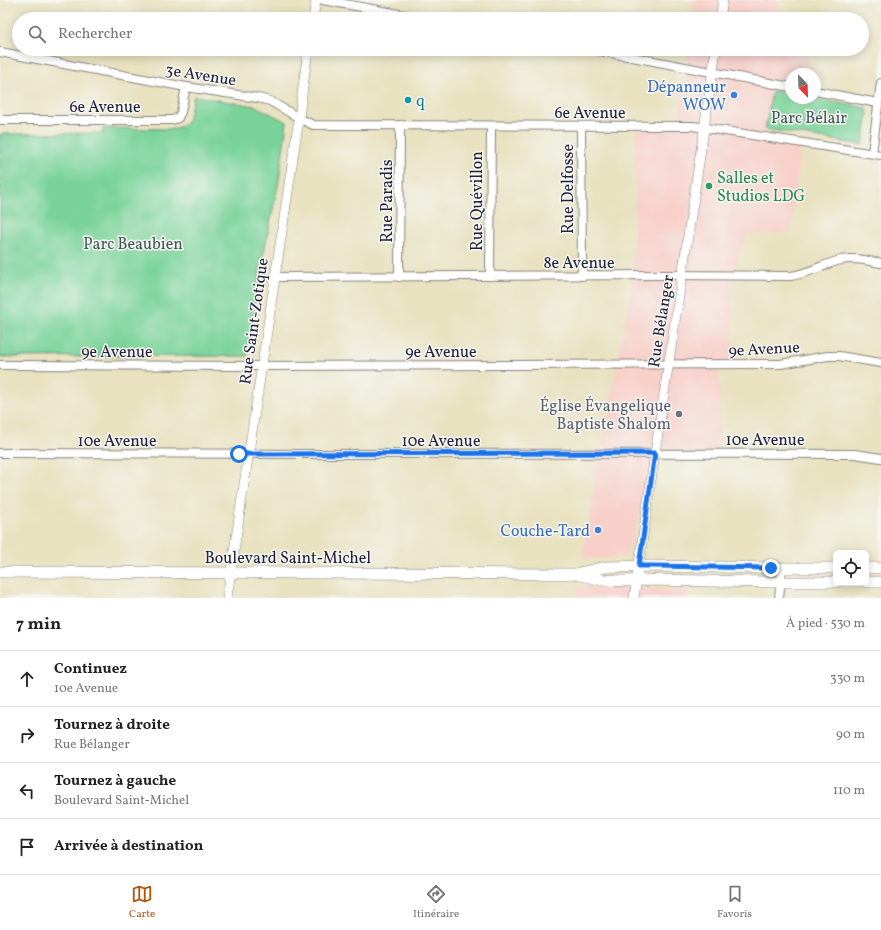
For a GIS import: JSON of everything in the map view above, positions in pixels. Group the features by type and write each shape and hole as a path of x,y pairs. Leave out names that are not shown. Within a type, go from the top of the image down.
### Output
{"main road":[{"name":"Boulevard Saint-Michel","path":"576,574 606,567 639,566 833,568"},
{"path":"869,568 881,568"},
{"name":"Boulevard Saint-Michel","path":"0,572 576,574 604,580 833,582"},
{"path":"869,582 881,582"}],"street":[{"path":"314,12 316,0"},
{"path":"323,0 388,12"},
{"path":"721,12 723,0"},
{"name":"3e Avenue","path":"0,52 12,54"},
{"name":"3e Avenue","path":"21,56 186,87 258,98 270,101 299,118"},
{"name":"Rue Saint-Zotique","path":"227,598 307,56"},
{"path":"627,56 785,86"},
{"name":"Rue Bélanger","path":"634,598 715,56"},
{"path":"872,153 881,83"},
{"name":"6e Avenue","path":"0,120 172,120 178,118 181,112 186,87"},
{"path":"821,92 878,103"},
{"name":"6e Avenue","path":"299,118 313,125 693,126 881,155"},
{"name":"Rue Paradis","path":"399,277 400,125"},
{"name":"Rue Quévillon","path":"490,276 491,126"},
{"name":"Rue Delfosse","path":"582,126 582,276"},
{"name":"8e Avenue","path":"274,277 791,276 802,274 842,260 859,259 881,263"},
{"name":"9e Avenue","path":"0,365 261,366 780,364 828,356 839,356 881,363"},
{"name":"10e Avenue","path":"0,453 855,454 881,458"},
{"path":"779,598 782,568"}],"shaded area":[{"path":"693,0 779,0 777,12 692,12"},
{"path":"687,56 810,56 808,68 785,68 785,86 772,83 763,136 802,143 791,233 747,235 733,276 733,364 720,364 720,453 655,453 628,555 625,557 581,559 633,276 636,126 679,123"},
{"path":"577,586 690,590 690,598 576,598"}],"green space":[{"name":"Parc Bélair","path":"772,91 785,93 785,104 821,104 821,100 866,108 868,112 863,145 765,129"},
{"name":"Parc Beaubien","path":"194,96 255,106 287,122 279,180 259,276 247,356 0,357 0,134 103,133 103,128 175,129 187,123"}],"place":[{"name":"Dépanneur WOW","path":"734,95"},
{"name":"q","path":"408,100"},
{"name":"Salles et Studios LDG","path":"709,186"},
{"name":"Église Évangelique Baptiste Shalom","path":"679,414"},
{"name":"Couche-Tard","path":"598,530"}],"route":[{"path":"239,454 655,453 639,566 771,568"}]}
